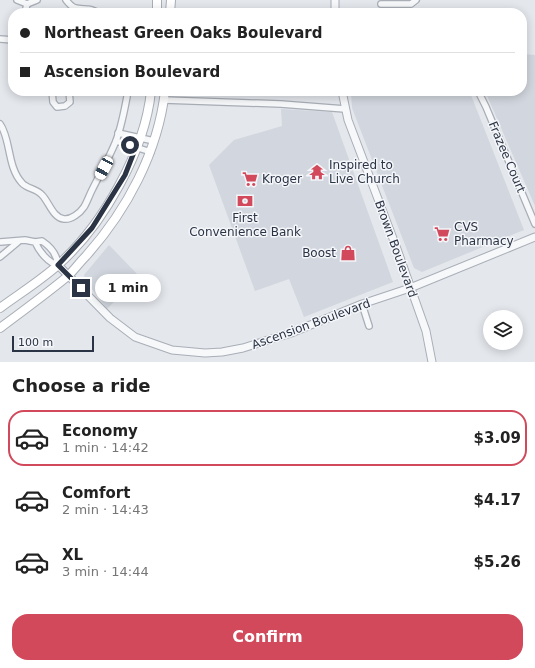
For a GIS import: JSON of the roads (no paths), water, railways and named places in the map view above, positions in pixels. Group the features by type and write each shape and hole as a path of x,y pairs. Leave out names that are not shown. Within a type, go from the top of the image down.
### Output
{"main road":[{"path":"0,308 58,265 92,228 125,175 140,138 148,112 150,96"},
{"path":"0,328 68,275 99,241 121,210 129,198 150,152 164,96"}],"street":[{"path":"17,0 27,4 37,0"},
{"path":"66,0 74,8"},
{"path":"381,4 411,4 416,0"},
{"path":"26,8 27,4"},
{"path":"52,96 53,102 57,107 65,106 70,102 69,96"},
{"path":"0,124 4,130 12,165 20,181 42,194 56,216 64,219 76,215 84,207 116,141 127,96"},
{"name":"Brown Boulevard","path":"343,96 345,109 354,138 428,339 432,362"},
{"name":"Frazee Court","path":"480,96 535,224"},
{"path":"164,100 281,104 345,109"},
{"path":"118,133 154,141"},
{"path":"116,141 150,152"},
{"name":"Ascension Boulevard","path":"58,265 110,318 135,337 172,350 205,353 222,352 243,348 291,333 362,304 410,288 535,237"},
{"path":"0,242 25,240 35,242 42,241 48,245 57,256 58,265 53,264 48,259 38,248 35,242"},
{"path":"0,256 19,241"},
{"path":"362,304 369,326"}],"place":[{"name":"Inspired to Live Church","path":"317,172"},
{"name":"Kroger","path":"250,179"},
{"name":"First Convenience Bank","path":"245,201"},
{"name":"CVS Pharmacy","path":"442,234"},
{"name":"Boost","path":"348,253"}]}
